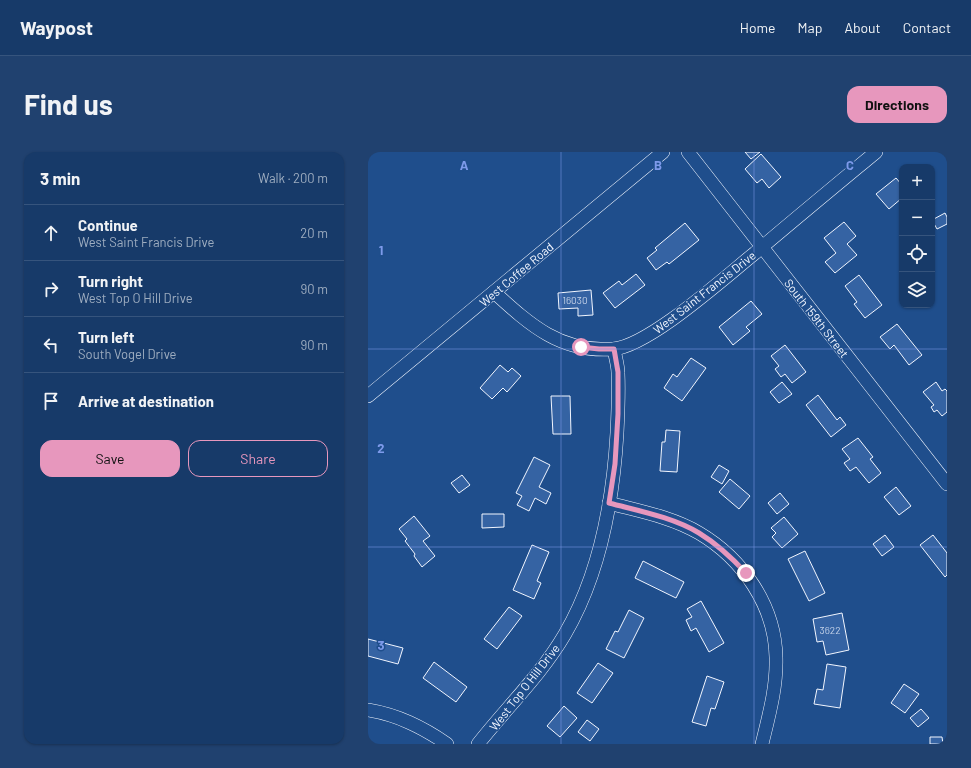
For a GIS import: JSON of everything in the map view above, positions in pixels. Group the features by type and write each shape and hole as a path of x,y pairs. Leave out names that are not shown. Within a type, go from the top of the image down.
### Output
{"street":[{"name":"West Coffee Road","path":"368,396 663,152"},
{"name":"South 159th Street","path":"688,152 947,484"},
{"name":"West Saint Francis Drive","path":"494,292 523,319 549,336 581,347 599,349 614,349 622,347 642,339 670,320 762,247 876,152"},
{"name":"West Top O Hill Drive","path":"478,744 548,659 568,629 580,605 590,578 602,537 615,464 618,414 618,372 614,349"},
{"path":"609,503 662,517 699,533 713,542 731,558 746,573 755,586 762,599 772,627 776,657 774,690 765,743"},
{"path":"368,710 386,713 402,719 447,744"}],"building":[{"path":"745,152 760,152 751,159"},
{"path":"761,154 781,177 769,188 762,179 757,183 745,169"},
{"path":"896,178 899,182 899,201 889,209 876,194"},
{"path":"945,213 947,217 947,224 937,229 935,225 935,218"},
{"path":"844,222 856,236 847,244 857,255 835,273 825,262 836,253 824,238"},
{"path":"685,223 699,240 669,264 667,262 656,270 647,258 657,250 655,248"},
{"path":"636,274 645,285 615,308 603,293 619,281 622,285"},
{"path":"859,275 882,305 865,318 854,304 857,302 845,286"},
{"path":"591,290 593,315 578,316 578,308 559,309 558,293"},
{"path":"751,301 762,314 746,327 750,331 733,345 719,327"},
{"path":"897,324 922,355 909,365 894,345 890,349 880,337"},
{"path":"785,345 806,372 792,383 785,374 781,377 775,369 779,366 771,356"},
{"path":"691,358 706,368 682,401 664,388 673,374 677,377"},
{"path":"500,365 508,372 512,368 521,376 507,392 503,388 492,399 480,388"},
{"path":"782,382 792,394 779,403 770,392"},
{"path":"936,382 942,391 945,389 947,391 947,412 942,416 937,410 934,412 931,407 934,405 923,392"},
{"path":"818,395 837,420 840,417 846,425 831,437 806,405"},
{"path":"551,396 570,396 571,434 553,434"},
{"path":"666,430 680,431 677,472 660,471 662,442 665,442"},
{"path":"858,438 873,457 870,459 881,473 869,483 856,467 850,471 844,463 850,459 842,449"},
{"path":"534,457 550,465 539,487 551,493 546,504 535,498 529,511 517,505 522,496 516,493"},
{"path":"719,465 729,471 722,484 711,477"},
{"path":"462,475 470,485 459,493 451,483"},
{"path":"730,479 750,496 739,509 719,492"},
{"path":"896,487 911,506 899,515 884,497"},
{"path":"780,493 789,504 777,514 768,503"},
{"path":"482,514 504,514 504,527 482,528"},
{"path":"414,516 430,536 423,541 435,556 422,567 414,556 415,554 405,541 407,539 399,529"},
{"path":"784,517 798,534 782,548 772,537 776,533 771,528"},
{"path":"885,535 894,547 882,556 873,544"},
{"path":"933,535 947,553 947,575 945,577 920,545"},
{"path":"532,545 549,552 537,581 541,583 534,599 513,590"},
{"path":"805,551 825,593 809,601 788,559"},
{"path":"643,561 684,582 676,598 635,578"},
{"path":"701,601 724,643 709,652 696,628 691,631 686,620 692,617 687,609"},
{"path":"509,607 522,616 497,649 484,639"},
{"path":"629,610 644,618 624,658 606,649 615,631 618,632"},
{"path":"842,613 849,650 826,655 823,641 817,642 813,619"},
{"path":"368,639 403,648 398,664 368,656"},
{"path":"434,662 467,687 456,702 423,678"},
{"path":"598,663 613,673 592,703 577,693"},
{"path":"827,664 846,667 840,708 814,704 817,689 823,690"},
{"path":"707,676 724,682 715,709 711,708 706,726 692,722"},
{"path":"904,684 919,694 905,713 891,703"},
{"path":"564,706 577,718 560,737 547,726"},
{"path":"921,709 929,718 918,727 910,718"},
{"path":"587,720 599,729 590,741 578,732"},
{"path":"930,737 942,737 943,744 930,744"}],"route":[{"path":"581,347 614,349 618,372 618,414 615,464 609,503 662,517 699,533 713,542 746,573"}]}
